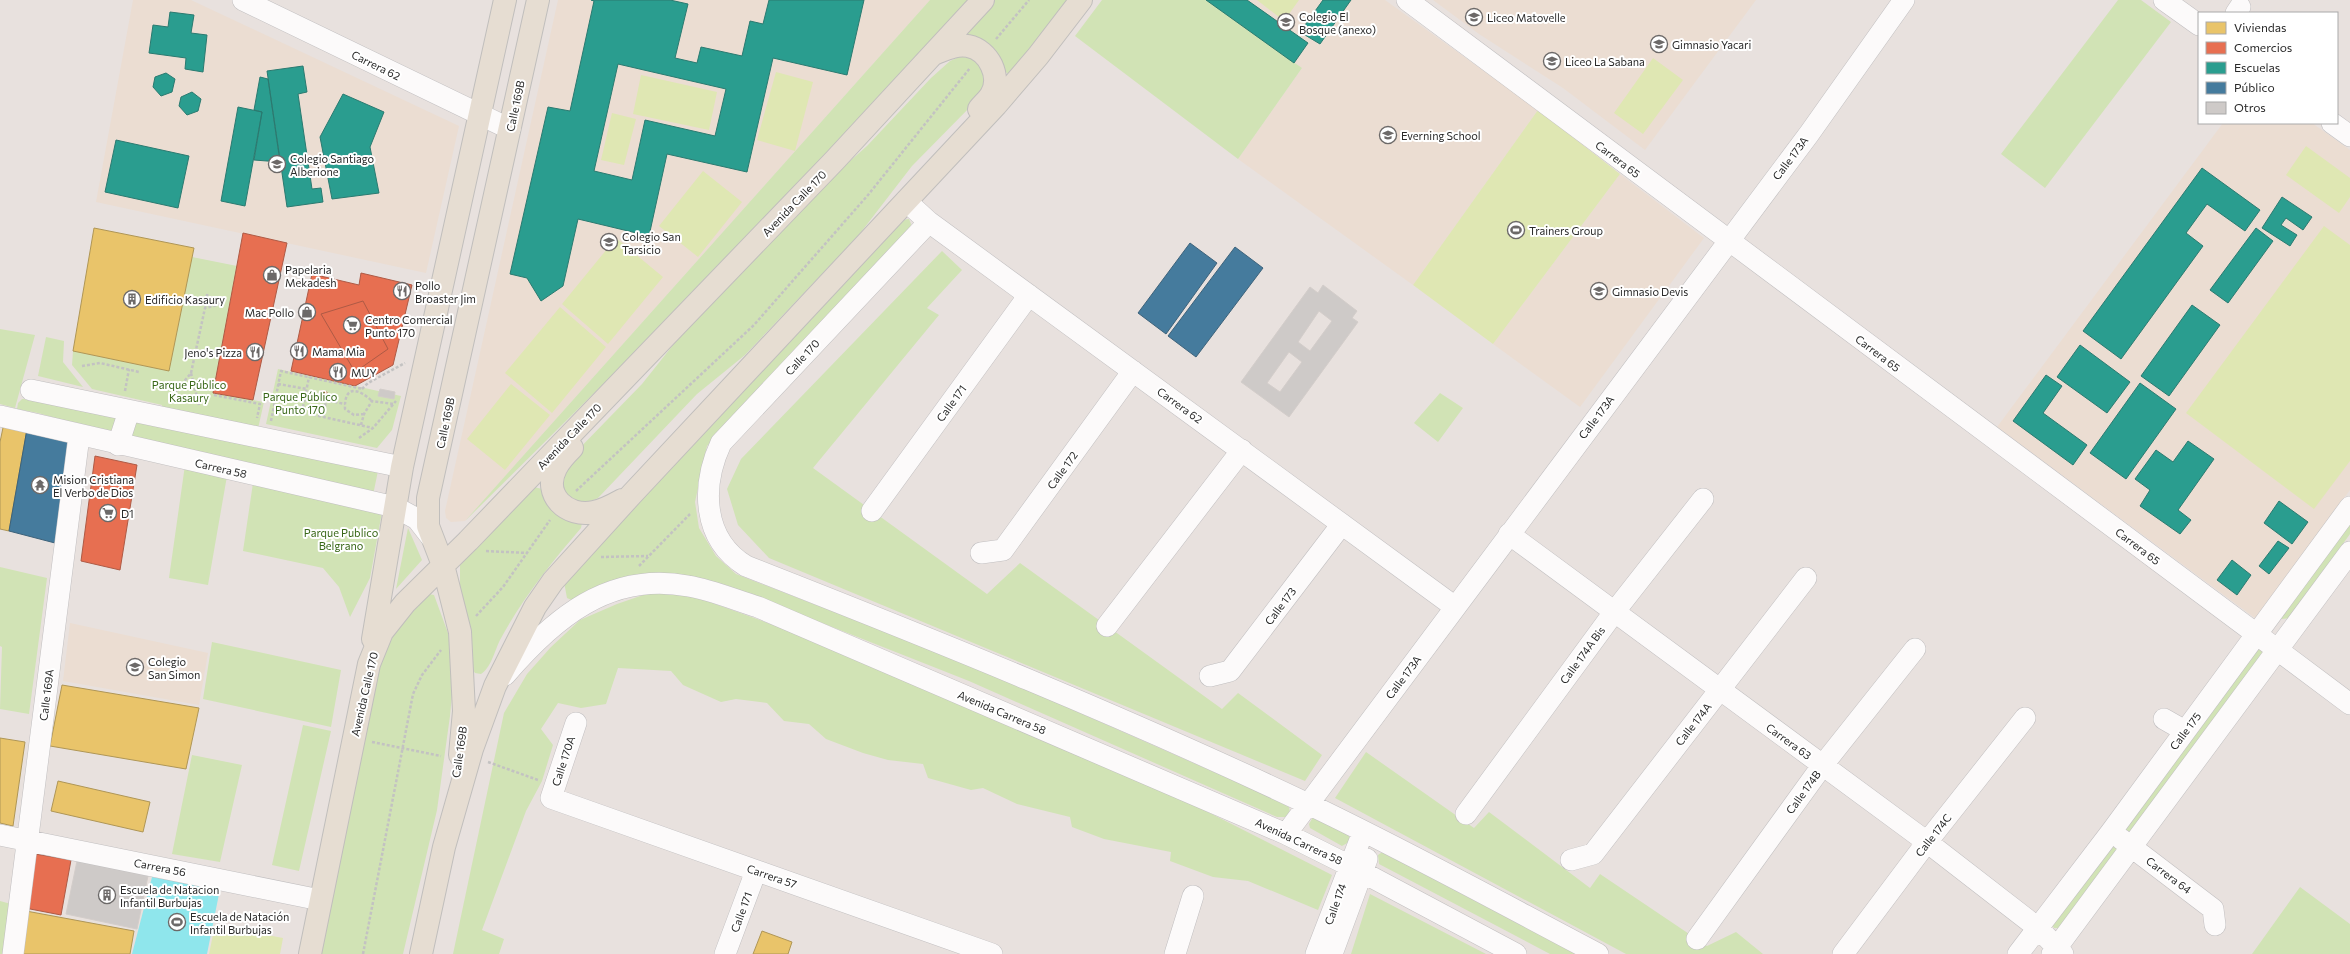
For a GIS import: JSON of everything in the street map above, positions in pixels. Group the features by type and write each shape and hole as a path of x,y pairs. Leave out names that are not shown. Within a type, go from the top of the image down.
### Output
{"main road":[{"path":"369,664 402,467 505,0"},
{"name":"Calle 169B","path":"444,847 459,760 464,711 462,657 454,605 443,565 431,537 427,517 428,498 538,0"},
{"name":"Avenida Calle 170","path":"310,954 369,664 382,632 390,620 936,53 983,0"},
{"path":"421,954 444,847 472,749 495,686 535,607 563,570 632,494 812,304 1016,82 1080,0"},
{"path":"923,183 991,94 994,84 994,72 990,62 983,54 969,46 954,46 936,53"},
{"path":"632,494 607,508 593,512 571,512 562,506 554,494 552,481 556,468 563,458 612,405 668,332"}],"street":[{"name":"Carrera 62","path":"243,0 510,129"},
{"name":"Carrera 65","path":"1407,0 1727,241 2186,592 2257,636 2350,704"},
{"name":"Calle 173A","path":"1286,834 1727,241 1809,134 1904,0"},
{"path":"2164,0 2198,24"},
{"path":"2333,124 2350,136"},
{"name":"Carrera 62","path":"906,201 929,222 1455,607"},
{"name":"Calle 170","path":"701,510 710,474 721,443 929,222"},
{"name":"Calle 171","path":"872,511 1029,294"},
{"name":"Calle 172","path":"981,553 1002,550 1133,371"},
{"path":"31,390 126,404 402,467"},
{"path":"118,445 126,404"},
{"name":"Carrera 58","path":"0,416 118,445 395,507 417,519 431,537"},
{"name":"Calle 169A","path":"13,954 29,842 79,436"},
{"path":"1107,626 1242,450"},
{"name":"Calle 174A Bis","path":"1466,814 1615,611 1703,499"},
{"name":"Calle 175","path":"2018,954 2257,636 2350,507"},
{"path":"701,510 718,539 732,557 746,566 951,646 1116,716 1308,804 1598,954"},
{"name":"Calle 173","path":"1210,676 1230,671 1342,524"},
{"name":"Carrera 63","path":"1509,534 1615,611 1719,691 1927,842 2038,928 2057,952"},
{"path":"2057,952 2350,552"},
{"name":"Calle 174A","path":"1572,860 1593,854 1806,578"},
{"name":"Avenida Carrera 58","path":"495,686 521,656 559,620 595,597 621,588 650,583 689,586 758,608 1286,834 1356,868 1516,954"},
{"name":"Calle 174B","path":"1696,939 1822,766 1915,648"},
{"name":"Calle 174C","path":"1843,954 1927,842 2025,718"},
{"path":"2164,719 2185,731"},
{"name":"Calle 170A","path":"553,793 576,723"},
{"name":"Carrera 57","path":"553,793 756,871 992,954"},
{"name":"Carrera 64","path":"2111,832 2212,909 2215,925"},
{"name":"Carrera 56","path":"0,835 320,900"},
{"name":"Calle 174","path":"1316,954 1356,868 1369,835"},
{"name":"Calle 174","path":"1332,954 1356,868"},
{"name":"Calle 171","path":"725,954 756,871"},
{"path":"1175,954 1193,896"}],"path":[{"path":"199,407 192,374 207,295 222,304 205,308"},
{"path":"360,392 368,383 406,362"},
{"path":"82,366 100,363 129,368 138,372"},
{"path":"126,404 129,368"},
{"path":"269,428 281,371 363,389"},
{"path":"164,406 192,374"},
{"path":"302,412 309,377"},
{"path":"278,384 306,389"},
{"path":"364,414 354,415 348,413 345,409 347,394 351,391 360,392 372,401 393,404"},
{"path":"214,395 260,404 256,425"},
{"path":"305,396 345,404"},
{"path":"274,406 373,428 398,399"},
{"path":"323,416 326,401"},
{"path":"361,425 364,414 372,401"},
{"path":"635,570 648,556 701,510"},
{"path":"484,551 528,554"},
{"path":"598,557 648,556"},
{"path":"354,738 459,760"},
{"path":"488,762 553,793"}],"shaded area":[{"name":"Colegio Santiago Alberione","path":"133,0 191,0 459,126 426,273 96,202"},
{"name":"Colegio San Tarsicio","path":"558,0 930,0 465,521 451,522 446,518 445,511"},
{"name":"Everning School","path":"1206,0 1385,0 1538,110 1413,285 1238,159 1302,68"},
{"name":"Gimnasio Yacari","path":"1433,0 1756,0 1645,150 1563,88 1479,34"},
{"path":"2222,124 2313,124 2350,150 2350,490 2255,618 1997,427"},
{"name":"Gimnasio Devis","path":"1620,174 1704,238 1580,407 1493,344"},
{"name":"Colegio San Simon","path":"70,623 208,653 199,705 63,681"}],"green space":[{"path":"930,0 970,0 693,295 465,521"},
{"path":"992,0 1070,0 1012,73 1008,74 966,38 965,32"},
{"path":"1102,0 1206,0 1302,68 1238,159 1075,36"},
{"path":"1257,0 1299,0 1284,21"},
{"path":"2118,0 2141,0 2171,22 2045,188 2001,154"},
{"path":"959,57 970,58 977,62 987,79 974,103 912,166 858,236 745,355 697,394 598,498 583,502 575,500 567,494 563,490 561,473 572,456 642,384 685,330 823,185 867,146 931,78 950,61"},
{"path":"1653,58 1683,80 1643,134 1614,113"},
{"path":"776,72 813,82 795,151 757,140"},
{"path":"641,75 717,92 709,130 633,114"},
{"name":"Trainers Group","path":"1538,110 1620,174 1493,344 1413,285"},
{"path":"612,113 636,119 624,165 601,160"},
{"path":"2306,146 2350,178 2350,197 2339,213 2286,175"},
{"path":"703,171 742,202 698,257 659,226"},
{"path":"909,219 911,224 910,230 707,446 695,502 699,528 716,556 736,574 978,668 1266,795 1289,807 1290,813 1285,817 1277,817 969,681 726,585 674,578 576,602 567,598 564,582 902,220"},
{"path":"2324,226 2350,245 2350,461 2314,509 2186,413"},
{"path":"616,238 663,277 608,344 562,304"},
{"path":"942,251 962,270 927,308 939,315 813,468 987,594 1020,563 1222,709 1238,693 1322,755 1305,781 769,558 738,525 727,489 741,459"},
{"name":"Parque Público Kasaury","path":"192,257 237,266 213,393 264,402 257,433 159,417 162,405 92,389 72,365 73,351 169,371"},
{"path":"560,307 606,347 552,413 505,373"},
{"path":"0,329 35,335 15,408 0,404"},
{"path":"46,337 64,341 63,362 83,387 38,376"},
{"name":"Parque Público Punto 170","path":"278,369 401,396 392,430 377,448 266,424"},
{"path":"511,384 550,415 505,470 467,439"},
{"path":"1440,393 1463,408 1438,442 1414,423"},
{"path":"22,399 37,400 119,417 115,435 38,413 17,409 18,403"},
{"path":"133,419 379,466 373,495 128,439"},
{"path":"185,465 227,476 208,585 169,578"},
{"name":"Parque Publico Belgrano","path":"253,483 382,512 370,578 350,617 339,587 323,568 243,551"},
{"path":"534,487 542,489 547,502 557,510 582,523 581,528 527,596 500,640 487,668 481,674 475,673 471,667 460,605 460,563"},
{"path":"2350,520 2350,534 2289,618 2282,619 2281,618"},
{"path":"408,528 422,560 396,589"},
{"path":"0,567 47,578 29,714 0,709 2,647 0,646"},
{"path":"649,593 693,596 790,631 1200,808 1332,875 1318,910 1248,881 1213,877 1170,861 1171,852 1104,839 1072,827 1070,817 1017,804 983,788 971,790 928,778 923,764 888,760 863,753 826,739 809,724 784,721 767,703 736,699 721,702 683,685 671,671 618,668 606,704 581,708 558,703 541,729 553,745 542,781 526,811 482,930 504,939 499,954 453,954 504,713 527,674 551,647 580,620 617,604"},
{"path":"429,594 434,595 448,633 454,673 450,716 437,810 403,954 318,954 381,662 396,630"},
{"path":"212,642 341,670 331,727 203,699"},
{"path":"2258,648 2263,652 2263,655 2129,835 2124,828"},
{"path":"303,725 331,731 299,871 272,865"},
{"path":"1366,752 1474,828 1489,812 1590,888 1600,874 1707,946 1736,932 1763,954 1626,954 1335,798"},
{"path":"192,755 242,765 220,862 172,854"},
{"path":"1313,817 1349,834 1349,842 1342,846 1310,828 1309,824"},
{"path":"2113,844 2120,847 2061,928 2054,928 2052,925"},
{"path":"1384,853 1576,954 1550,954 1379,864 1378,855"},
{"path":"2300,887 2350,924 2350,954 2252,954"},
{"path":"1370,894 1486,954 1351,954"},
{"path":"0,901 11,904 4,954 0,954"},
{"path":"215,925 283,938 280,954 209,954"}],"water":[{"name":"Escuela de Natación Infantil Burbujas","path":"152,877 220,889 207,954 132,954"}],"building: Viviendas":[{"name":"Edificio Kasaury","path":"94,228 194,248 169,371 73,351"},
{"path":"4,423 27,429 9,531 0,529 0,442"},
{"path":"62,685 199,708 186,769 50,746"},
{"path":"0,738 25,742 13,826 0,823"},
{"path":"58,781 150,802 143,832 51,811"},
{"path":"26,911 134,931 130,954 20,954"},
{"path":"762,931 792,942 788,954 753,954"}],"building: Comercios":[{"path":"243,233 287,243 253,400 213,393"},
{"name":"Centro Comercial Punto 170","path":"361,273 412,285 393,365 355,386 291,371 312,274 359,285"},
{"path":"363,301 388,349 355,372 321,314"},
{"path":"320,391 327,392 325,400 319,398"},
{"name":"D1","path":"95,456 137,465 120,570 81,561"},
{"path":"35,854 71,860 61,915 25,908"}],"building: Escuelas":[{"path":"591,0 670,0 688,4 675,58 697,63 701,47 742,56 750,21 763,24 769,0 864,0 847,75 773,58 747,172 667,154 649,236 578,219 563,286 541,301 527,278 510,274 548,107 570,111 594,1","holes":["618,64 726,89 715,136 645,120 632,180 594,171"]},
{"path":"1206,0 1247,0 1308,43 1294,63"},
{"path":"1323,0 1351,0 1320,44 1300,32"},
{"path":"170,12 194,15 191,33 207,35 203,72 185,69 186,58 149,53 153,25 168,27"},
{"path":"303,66 307,92 298,94 312,189 321,188 323,202 287,207 267,71"},
{"path":"166,73 175,79 172,92 161,96 153,87 155,77"},
{"path":"260,77 268,79 280,162 254,160 262,112 254,110"},
{"path":"192,92 201,99 198,111 187,115 179,106 181,97"},
{"path":"343,94 384,112 370,147 379,193 332,199 320,137"},
{"path":"238,107 262,112 245,206 221,201"},
{"path":"116,140 189,156 178,208 105,192"},
{"path":"2202,168 2260,210 2245,231 2207,204 2186,233 2203,246 2121,359 2083,331"},
{"path":"2282,197 2312,217 2303,230 2286,218 2281,225 2297,235 2290,246 2262,228"},
{"path":"2256,228 2273,241 2228,303 2210,290"},
{"path":"2192,305 2220,325 2169,396 2141,376"},
{"path":"2080,345 2130,382 2107,413 2057,377"},
{"path":"2046,375 2062,386 2043,413 2087,445 2073,465 2013,421"},
{"path":"2140,383 2176,409 2126,479 2090,453"},
{"path":"2188,441 2214,459 2178,510 2191,520 2180,534 2140,506 2150,490 2135,479 2156,450 2173,462"},
{"path":"2279,501 2308,522 2292,544 2264,523"},
{"path":"2278,541 2289,548 2269,574 2259,566"},
{"path":"2232,560 2251,575 2237,595 2217,580"}],"building: Público":[{"path":"1190,243 1217,263 1166,334 1138,313"},
{"path":"1235,247 1263,268 1196,357 1168,336"},
{"name":"Mision Cristiana El Verbo de Dios","path":"27,429 71,439 55,543 9,531"}],"building: Otros":[{"path":"1323,285 1357,311 1352,318 1358,322 1289,417 1241,382 1310,287 1318,293","holes":["1319,311 1332,321 1310,351 1298,342","1289,352 1302,362 1280,392 1267,383"]},
{"path":"380,389 395,392 394,399 378,396"},
{"name":"Escuela de Natacion Infantil Burbujas","path":"77,861 148,876 137,929 66,914"}],"place":[{"name":"Liceo Matovelle","path":"1474,17"},
{"name":"Colegio El Bosque (anexo)","path":"1286,22"},
{"name":"Gimnasio Yacari","path":"1659,44"},
{"name":"Liceo La Sabana","path":"1552,61"},
{"name":"Everning School","path":"1388,135"},
{"name":"Colegio Santiago Alberione","path":"277,164"},
{"name":"Trainers Group","path":"1516,230"},
{"name":"Colegio San Tarsicio","path":"609,242"},
{"name":"Papelaria Mekadesh","path":"272,275"},
{"name":"Pollo Broaster Jim","path":"402,291"},
{"name":"Gimnasio Devis","path":"1599,291"},
{"name":"Edificio Kasaury","path":"132,299"},
{"name":"Mac Pollo","path":"307,312"},
{"name":"Centro Comercial Punto 170","path":"352,325"},
{"name":"Mama Mia","path":"299,351"},
{"name":"Jeno's Pizza","path":"255,352"},
{"name":"MUY","path":"338,372"},
{"name":"Mision Cristiana El Verbo de Dios","path":"40,485"},
{"name":"D1","path":"108,513"},
{"name":"Colegio San Simon","path":"135,667"},
{"name":"Escuela de Natacion Infantil Burbujas","path":"107,895"},
{"name":"Escuela de Natación Infantil Burbujas","path":"177,922"}]}
